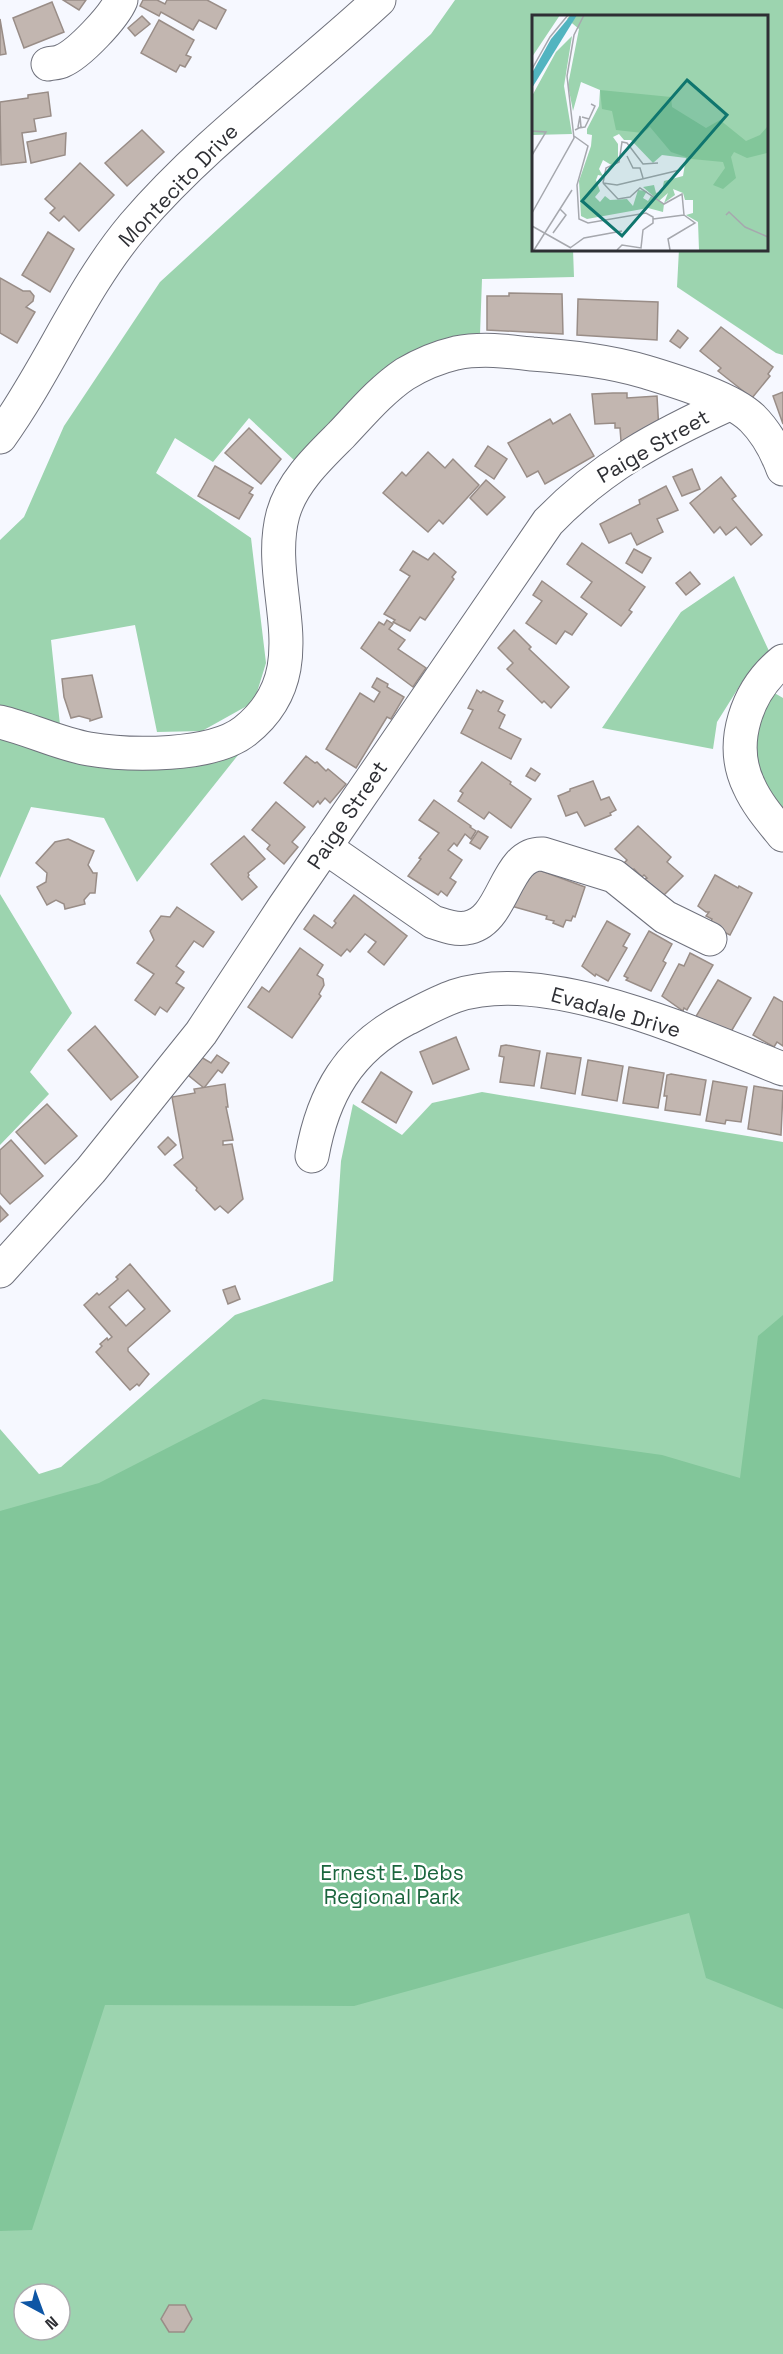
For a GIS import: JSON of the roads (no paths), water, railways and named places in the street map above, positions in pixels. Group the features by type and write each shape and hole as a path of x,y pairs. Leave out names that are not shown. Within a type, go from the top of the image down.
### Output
{"street":[{"path":"48,64 63,61 92,37 118,8 121,0"},
{"name":"Montecito Drive","path":"0,436 37,380 92,284 134,225 209,149 379,0"},
{"path":"0,722 90,749 129,752 174,752 209,747 230,740 245,731 263,713 275,695 283,674 288,643 279,539 284,512 294,491 308,470 379,396 404,375 428,363 455,354 486,350 585,358 643,371 687,385 750,416 766,434 778,454 783,469"},
{"name":"Paige Street","path":"0,1271 91,1170 201,1033 325,847 548,522 575,494 611,467 648,444 729,404"},
{"path":"783,661 764,682 747,707 741,731 742,760 747,784 759,806 783,835"},
{"path":"325,847 434,922 448,926 465,928 478,924 491,912 524,859 533,854 543,854 614,876 665,917 710,939"},
{"name":"Evadale Drive","path":"312,1156 318,1124 330,1094 347,1068 367,1045 393,1025 457,995 491,989 525,988 574,995 664,1023 783,1069"}],"park label":[{"name":"Ernest E. Debs Regional Park","path":"392,1884"}]}
